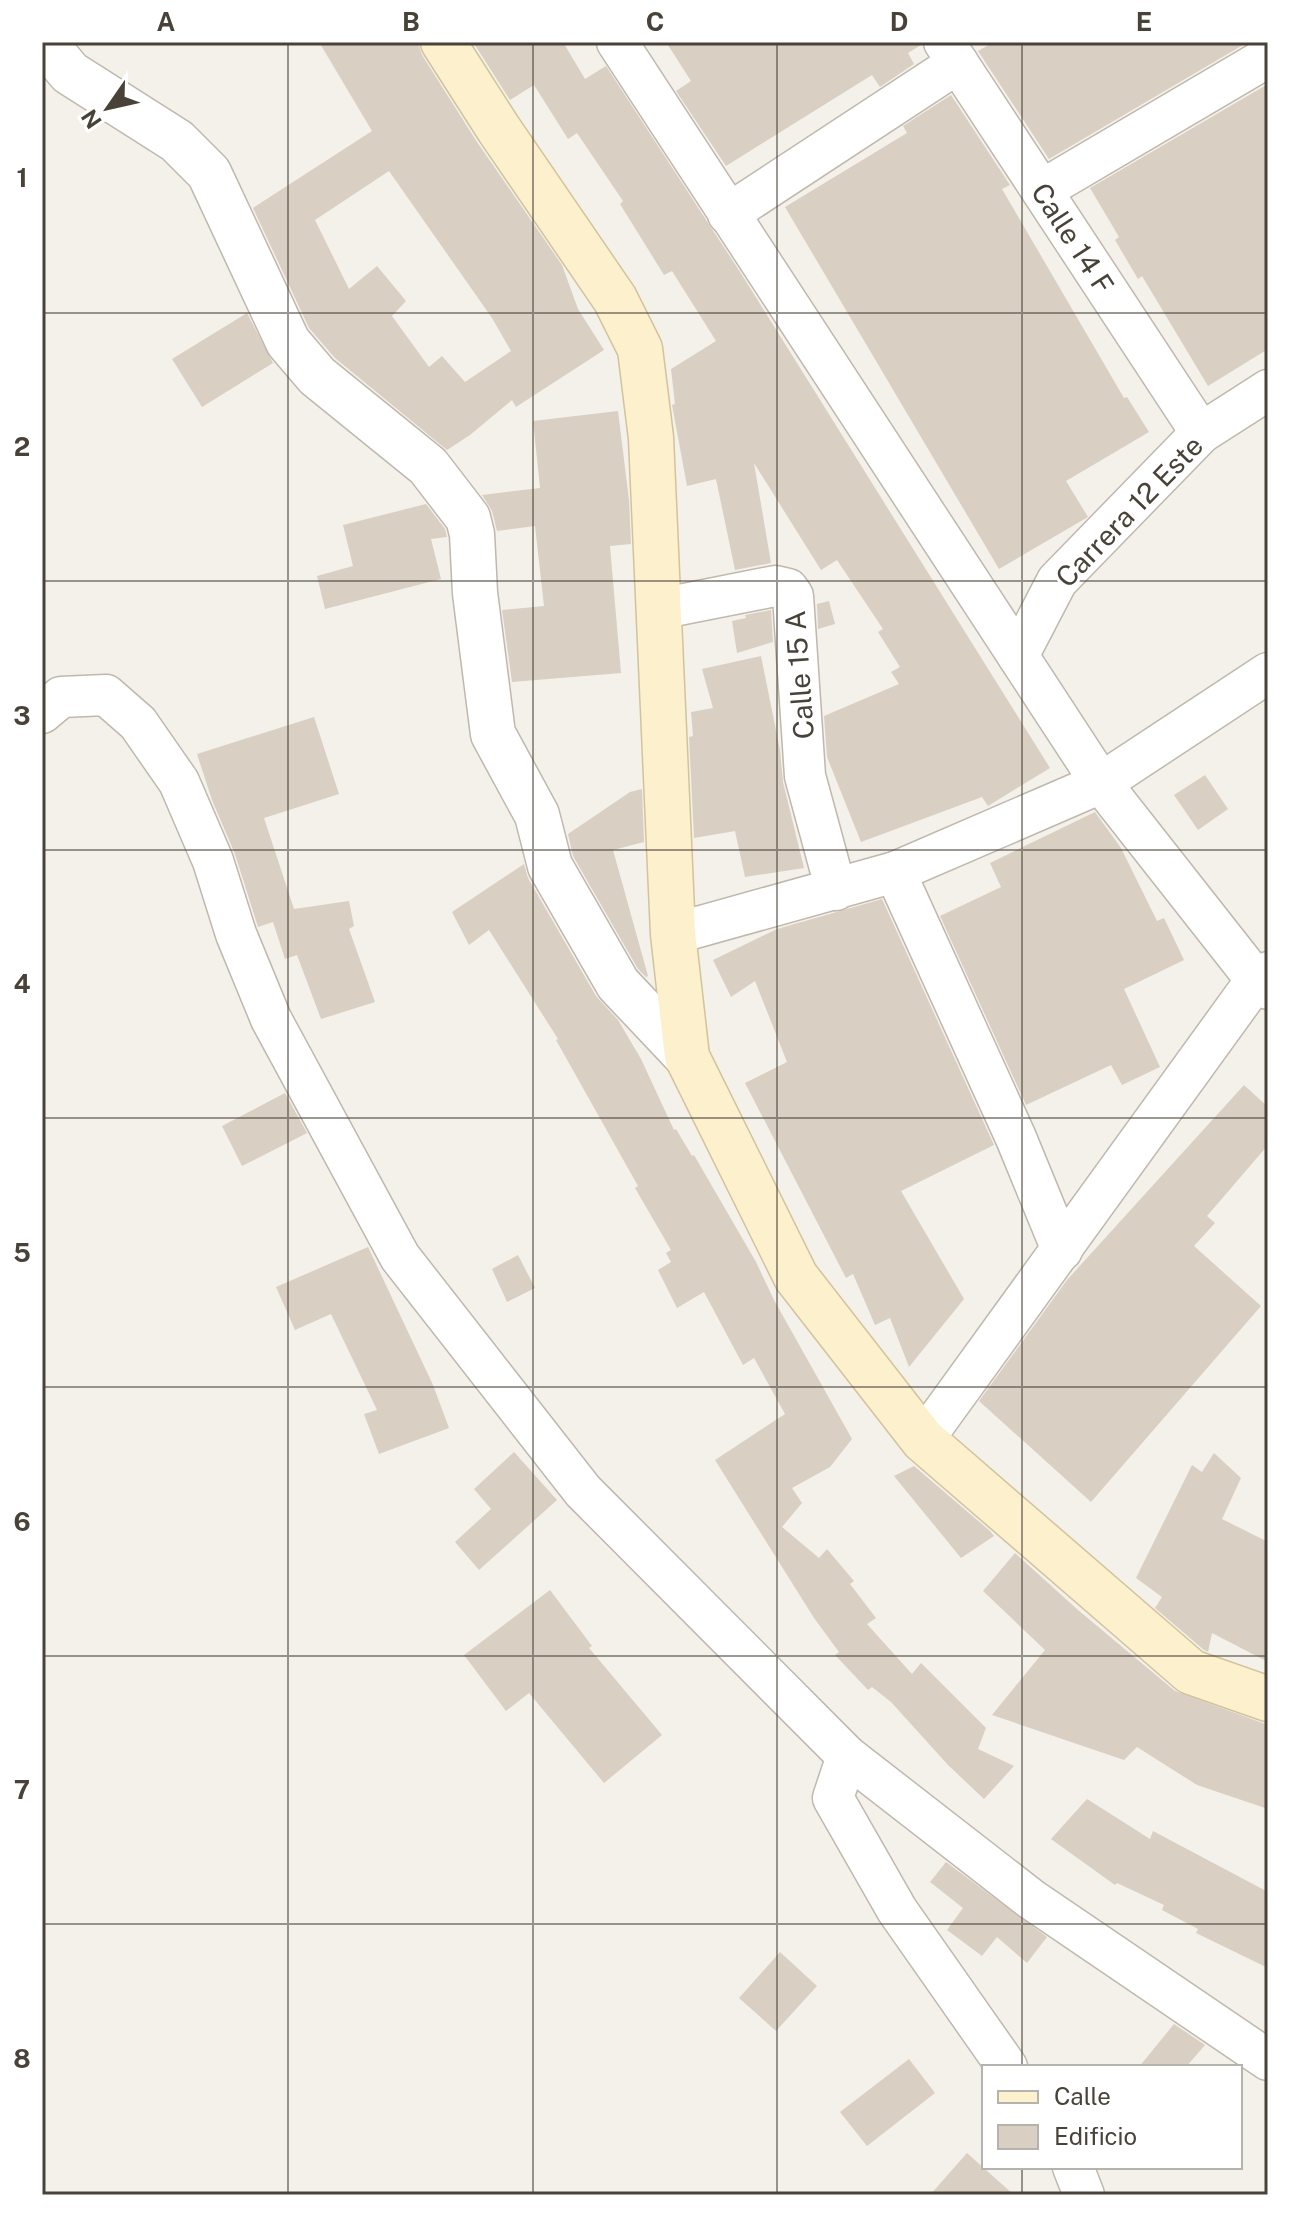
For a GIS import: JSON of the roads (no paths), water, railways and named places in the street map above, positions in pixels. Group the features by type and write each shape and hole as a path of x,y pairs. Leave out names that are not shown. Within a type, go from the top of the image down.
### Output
{"main road":[{"path":"443,42 615,299 640,349 651,438 673,934 687,1057 796,1277 923,1440 1191,1672 1268,1699"}],"street":[{"path":"44,42 70,73 177,141 209,173 288,342 317,376 428,466 468,518 493,734 537,815 550,866 618,984 687,1057"},
{"path":"617,42 1101,783 1264,980 923,1440"},
{"path":"728,214 951,52"},
{"name":"Calle 14 F","path":"951,52 1201,433"},
{"path":"1042,190 1267,59"},
{"name":"Carrera 12 Este","path":"1018,656 1057,581 1201,433 1268,390"},
{"name":"Calle 15 A","path":"659,609 775,586 788,589 793,596 805,776 836,890"},
{"path":"673,934 895,872 1101,783 1268,673"},
{"path":"42,713 61,697 106,695 138,723 179,782 213,861 236,934 271,1019 400,1257 583,1491 847,1756 1031,1899 1268,2060"},
{"path":"895,872 1016,1138 1062,1250"},
{"path":"847,1756 833,1798 897,1910 1006,2065"},
{"path":"1074,2169 1084,2195"}]}
